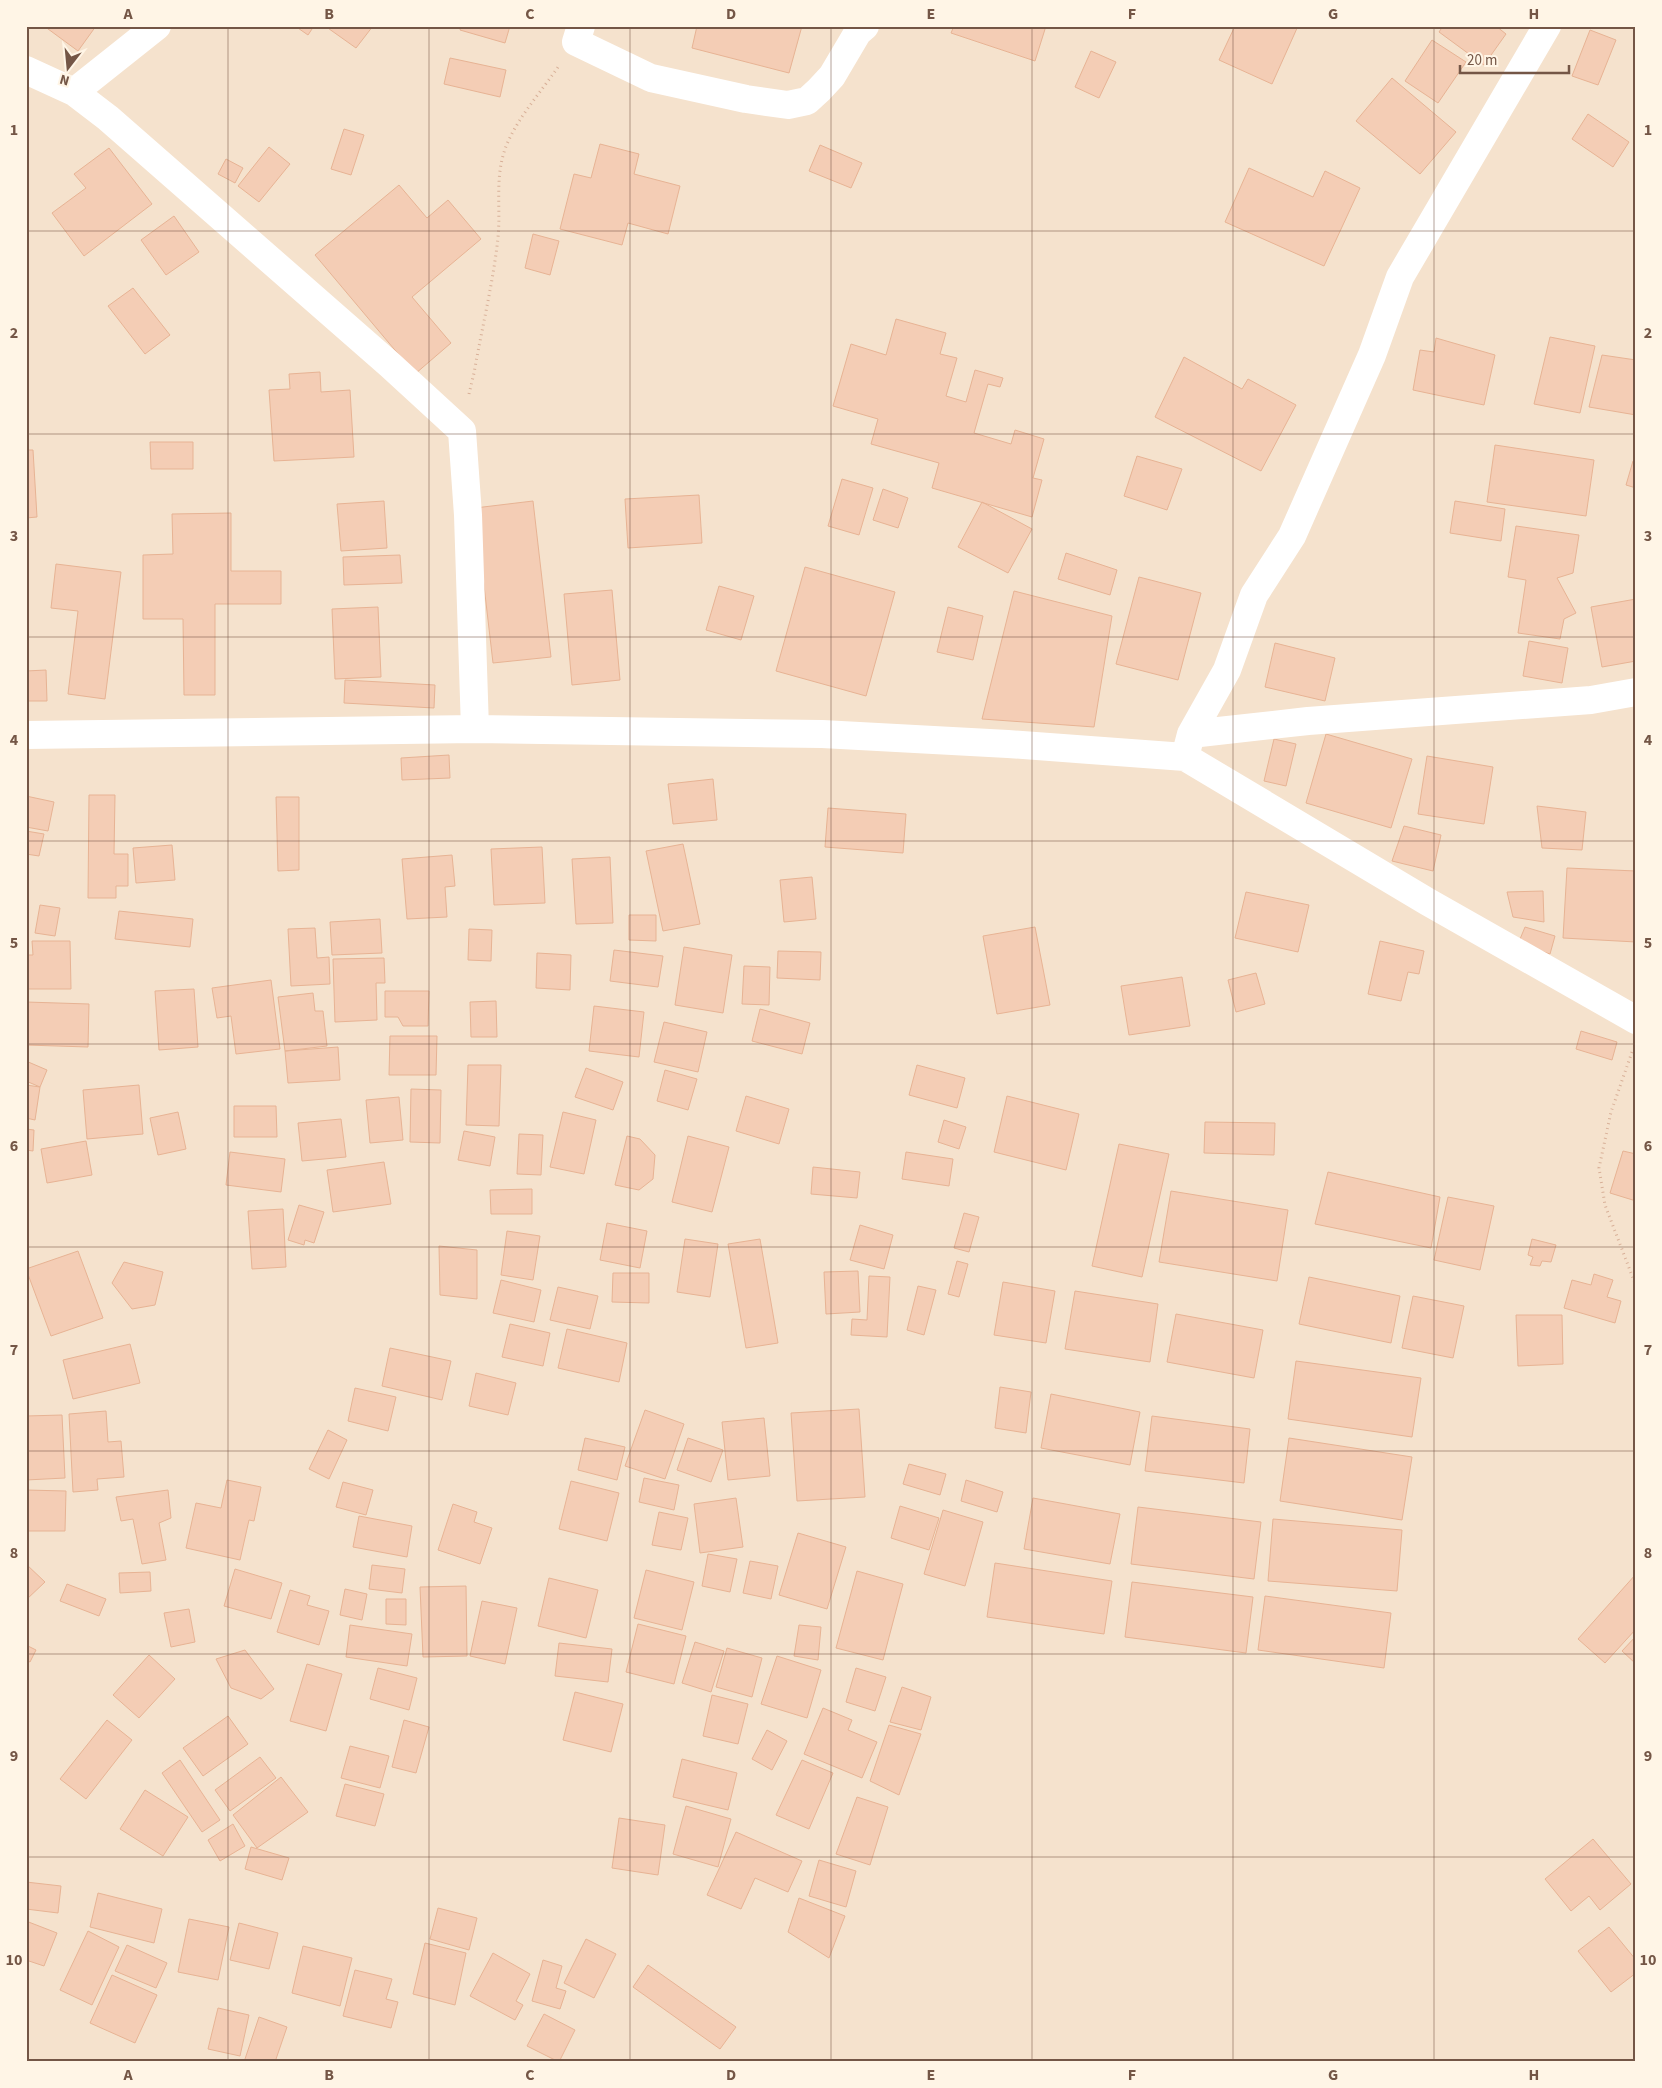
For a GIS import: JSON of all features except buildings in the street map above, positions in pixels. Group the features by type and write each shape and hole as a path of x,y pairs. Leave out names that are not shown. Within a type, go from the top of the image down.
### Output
{"street":[{"path":"74,92 157,26"},
{"path":"579,34 651,78 746,99 788,104 807,101 819,90 832,76 858,32 865,26"},
{"path":"1188,746 1227,670 1254,595 1292,536 1372,355 1400,277 1547,26"},
{"path":"31,79 74,92 108,118 261,251 462,431 468,515 474,729"},
{"path":"26,735 474,729 822,734 1008,744 1188,746 1308,721 1591,700 1636,692"},
{"path":"1188,746 1428,902 1636,1020"}],"path":[{"path":"462,431 498,237 497,192 501,163 508,143 518,125 579,34"},
{"path":"1633,1051 1610,1112 1599,1168 1605,1205 1636,1286"}],"shaded area":[{"path":"26,26 1636,26 1636,2062 26,2062"}]}
